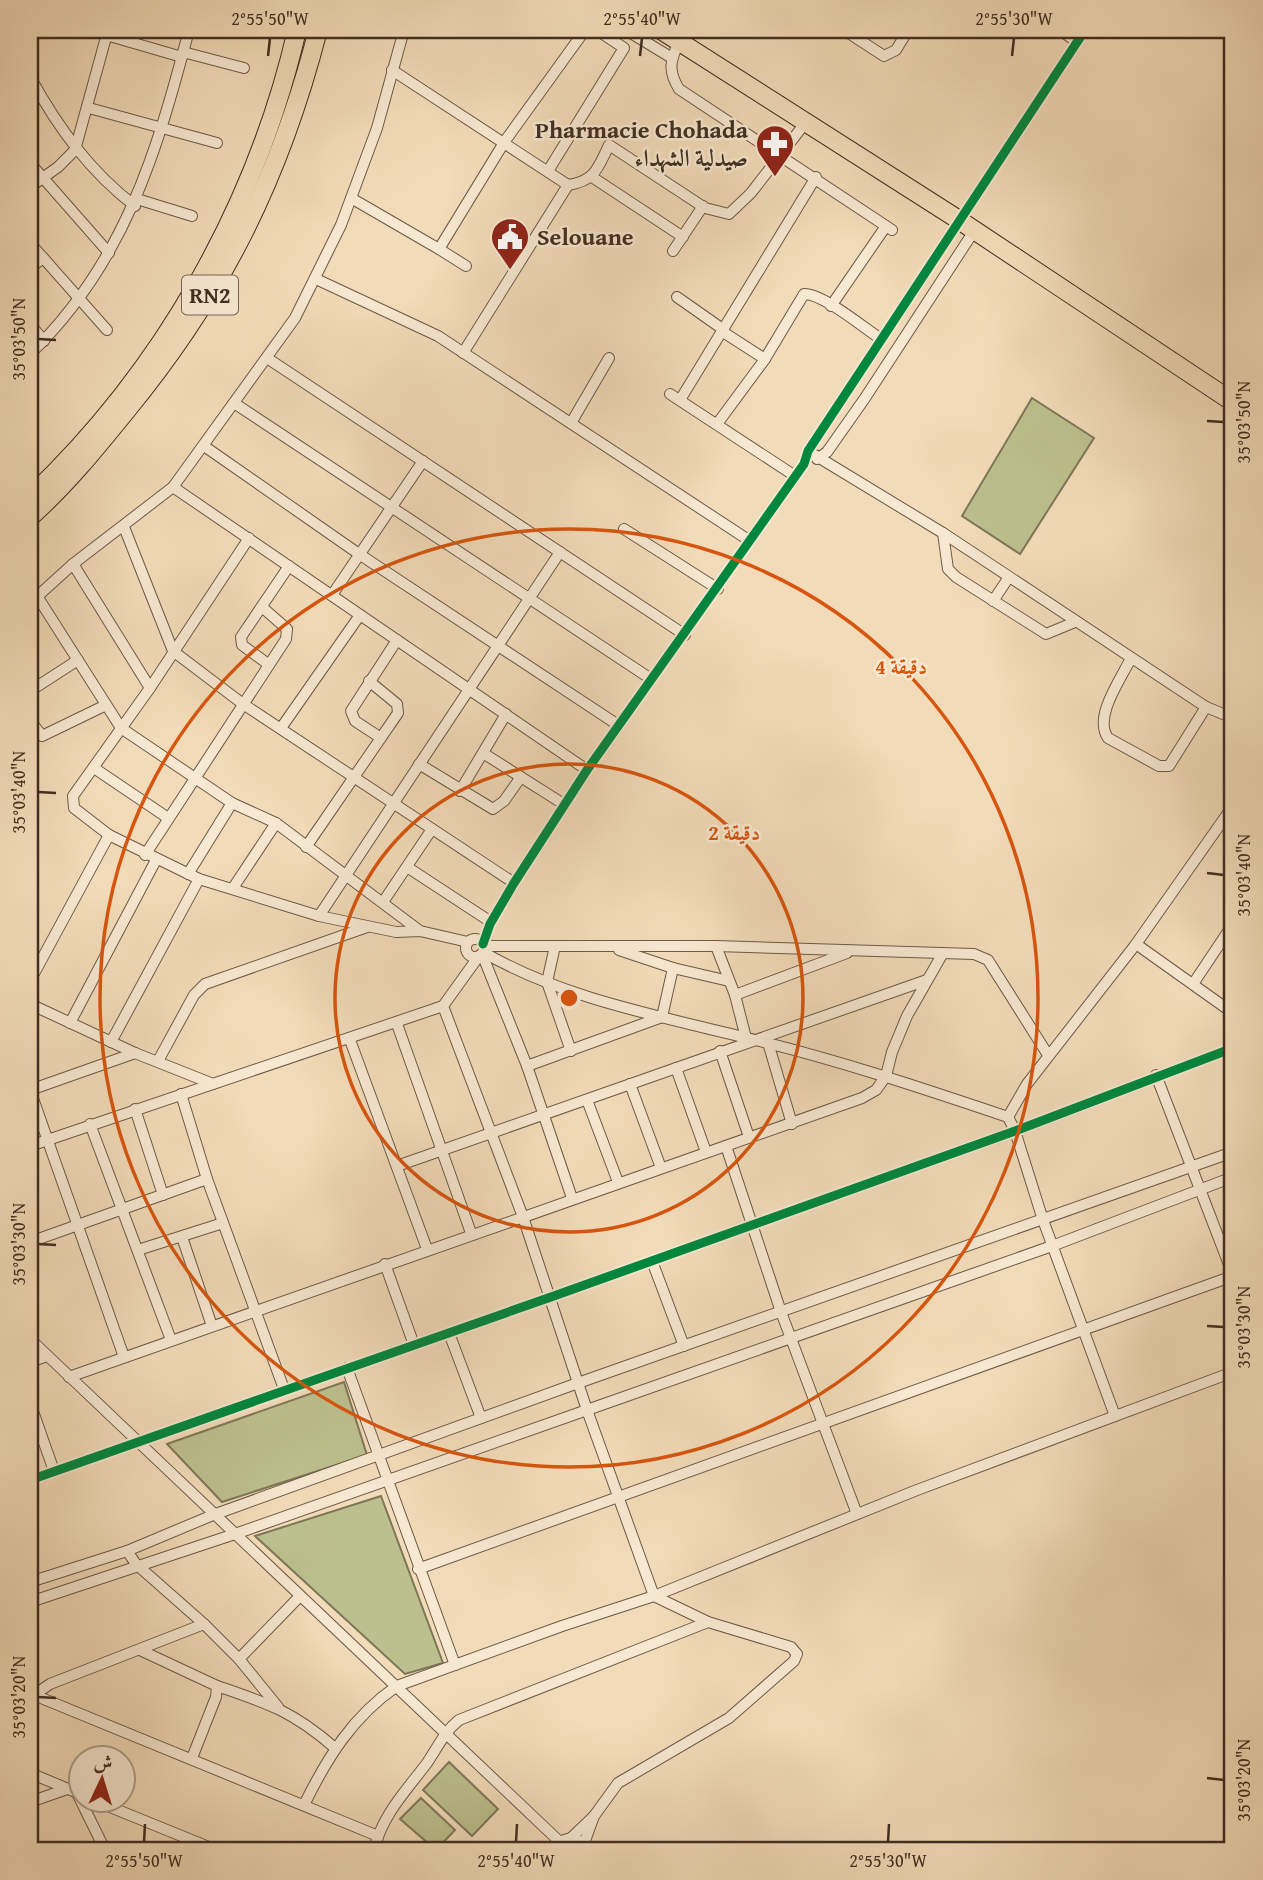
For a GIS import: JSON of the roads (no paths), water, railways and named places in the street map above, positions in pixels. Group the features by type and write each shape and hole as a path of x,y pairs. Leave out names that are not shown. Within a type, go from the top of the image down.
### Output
{"highway":[{"name":"RN2","path":"30,497 53,475 129,387 200,281 231,222 264,148 298,30"},
{"name":"RN2","path":"30,517 98,447 193,324 249,223 274,170 294,116 318,30"},
{"path":"661,30 675,49 806,122 1233,402"}],"street":[{"path":"89,30 107,32 182,55 244,68"},
{"path":"30,354 80,299 109,253 136,202 162,127 189,30"},
{"path":"404,30 377,128 351,198 316,279 295,318 173,487 74,564 34,600 78,660 121,728 232,803 276,824 420,931 476,949 547,982 662,1017 887,1076 1007,1116 1015,1131 1082,1332 1115,1416"},
{"path":"439,249 505,141 585,30"},
{"path":"548,171 624,48 597,30"},
{"path":"626,30 675,49 672,78 679,89 816,177 889,228 831,306"},
{"path":"844,30 884,55 896,50 908,30"},
{"path":"1060,30 1077,42"},
{"path":"30,1146 350,1040 443,1006 466,978 476,949 514,883 587,770 718,589 804,464 808,451 1085,30"},
{"path":"30,187 75,150 89,108 107,32"},
{"path":"392,70 505,141 568,185"},
{"path":"30,77 75,150 112,188 136,202 192,216"},
{"path":"89,108 217,143"},
{"path":"464,353 568,185 587,181 592,177 609,145 703,206 721,214 737,208 806,122"},
{"path":"30,163 109,253"},
{"path":"592,177 682,237"},
{"path":"680,400 816,177"},
{"path":"351,198 466,266"},
{"path":"673,251 703,206"},
{"path":"804,464 820,458 865,398 975,231"},
{"path":"30,243 107,330"},
{"path":"30,268 43,258"},
{"path":"316,279 399,317 464,353 750,541"},
{"path":"717,424 765,359 801,296 812,295 881,339"},
{"path":"677,297 765,359"},
{"path":"30,324 44,341"},
{"path":"267,358 685,635"},
{"path":"571,423 609,358"},
{"path":"670,394 795,476"},
{"path":"234,403 651,679"},
{"path":"204,446 359,554 618,725"},
{"path":"808,451 943,533 1206,707 1233,718"},
{"path":"332,595 423,461"},
{"path":"173,487 587,770"},
{"path":"124,527 173,651 243,704 514,883"},
{"path":"624,529 718,589"},
{"path":"943,533 951,573 1046,634 1075,622"},
{"path":"249,538 71,802 79,814 109,835 145,855 199,879 319,916 396,932 420,931"},
{"path":"319,916 560,552"},
{"path":"74,564 150,688"},
{"path":"268,664 241,641 242,634 289,566"},
{"path":"993,601 1009,578"},
{"path":"145,855 288,634 284,625 262,607"},
{"path":"281,728 360,615"},
{"path":"381,738 352,717 353,704 397,640"},
{"path":"1131,658 1102,719 1101,726 1108,738 1159,766 1169,766 1206,707"},
{"path":"30,691 78,660"},
{"path":"306,847 398,713 398,707 369,681"},
{"path":"30,720 38,734 46,736 106,705"},
{"path":"460,791 506,714"},
{"path":"483,753 565,805"},
{"path":"419,764 493,810 504,801 521,777"},
{"path":"94,768 168,818"},
{"path":"188,874 232,803"},
{"path":"1007,1116 1048,1055 1136,944 1233,806"},
{"path":"233,888 276,824"},
{"path":"383,902 432,829"},
{"path":"30,981 109,835"},
{"path":"70,1023 156,860"},
{"path":"407,867 491,923"},
{"path":"111,1042 199,879"},
{"path":"159,1061 194,995 205,984 368,926"},
{"path":"1193,984 1232,929"},
{"path":"1136,944 1233,1013"},
{"path":"555,946 547,982 571,1051"},
{"path":"609,946 673,968 730,981"},
{"path":"476,949 716,946 974,954 988,960 1048,1055"},
{"path":"716,946 751,1039"},
{"path":"476,949 527,1066 572,1198"},
{"path":"735,995 851,951"},
{"path":"69,1377 471,1233 862,1098 876,1090 887,1076 892,1052 943,953"},
{"path":"662,1017 673,968"},
{"path":"397,1166 751,1039 927,980"},
{"path":"30,1004 135,1053 213,1084"},
{"path":"443,1006 523,1217 587,1410 621,1497 654,1596 708,1622 791,1647 797,1654 794,1661 729,1718 618,1783 594,1816 564,1844"},
{"path":"527,1066 662,1017"},
{"path":"397,1024 471,1233"},
{"path":"350,1040 427,1249"},
{"path":"769,1046 792,1124"},
{"path":"30,1480 136,1440 551,1297 1015,1131 1156,1075 1233,1048"},
{"path":"720,1051 749,1137"},
{"path":"124,1357 30,1090 135,1053"},
{"path":"676,1068 706,1152"},
{"path":"418,1569 1233,1276 1194,1166 1156,1075"},
{"path":"630,1084 661,1167"},
{"path":"181,1094 207,1179 284,1389"},
{"path":"587,1100 618,1182"},
{"path":"135,1110 163,1195"},
{"path":"90,1124 172,1340"},
{"path":"726,1146 780,1312 857,1514"},
{"path":"30,1582 127,1551 213,1515 578,1383 1233,1152"},
{"path":"30,1602 136,1564 235,1534 1052,1246 1233,1177"},
{"path":"30,1242 207,1179"},
{"path":"138,1250 223,1223"},
{"path":"182,1237 212,1326"},
{"path":"652,1261 684,1346"},
{"path":"385,1264 414,1345"},
{"path":"449,1332 481,1418"},
{"path":"30,1339 213,1515 564,1844"},
{"path":"30,1362 47,1356"},
{"path":"347,1368 455,1665"},
{"path":"304,1805 335,1748 371,1707 397,1686 654,1596 857,1514 1233,1372"},
{"path":"30,1404 54,1471"},
{"path":"127,1551 136,1564 239,1658 278,1707"},
{"path":"239,1658 300,1595"},
{"path":"374,1850 393,1805 436,1749 446,1731 459,1720 708,1622"},
{"path":"32,1694 50,1684 204,1624"},
{"path":"140,1650 217,1686 278,1707 304,1722 335,1748"},
{"path":"192,1758 216,1697 217,1686"},
{"path":"32,1694 378,1836"},
{"path":"30,1773 66,1788"},
{"path":"30,1802 66,1794"},
{"path":"86,1814 104,1848 87,1850"},
{"path":"127,1814 216,1850"},
{"path":"582,1850 594,1816"},
{"path":"564,1844 579,1842 582,1850"}],"place":[{"name":"Pharmacie Chohada صيدلية الشهداء","path":"775,178"},
{"name":"Selouane","path":"510,271"}]}
